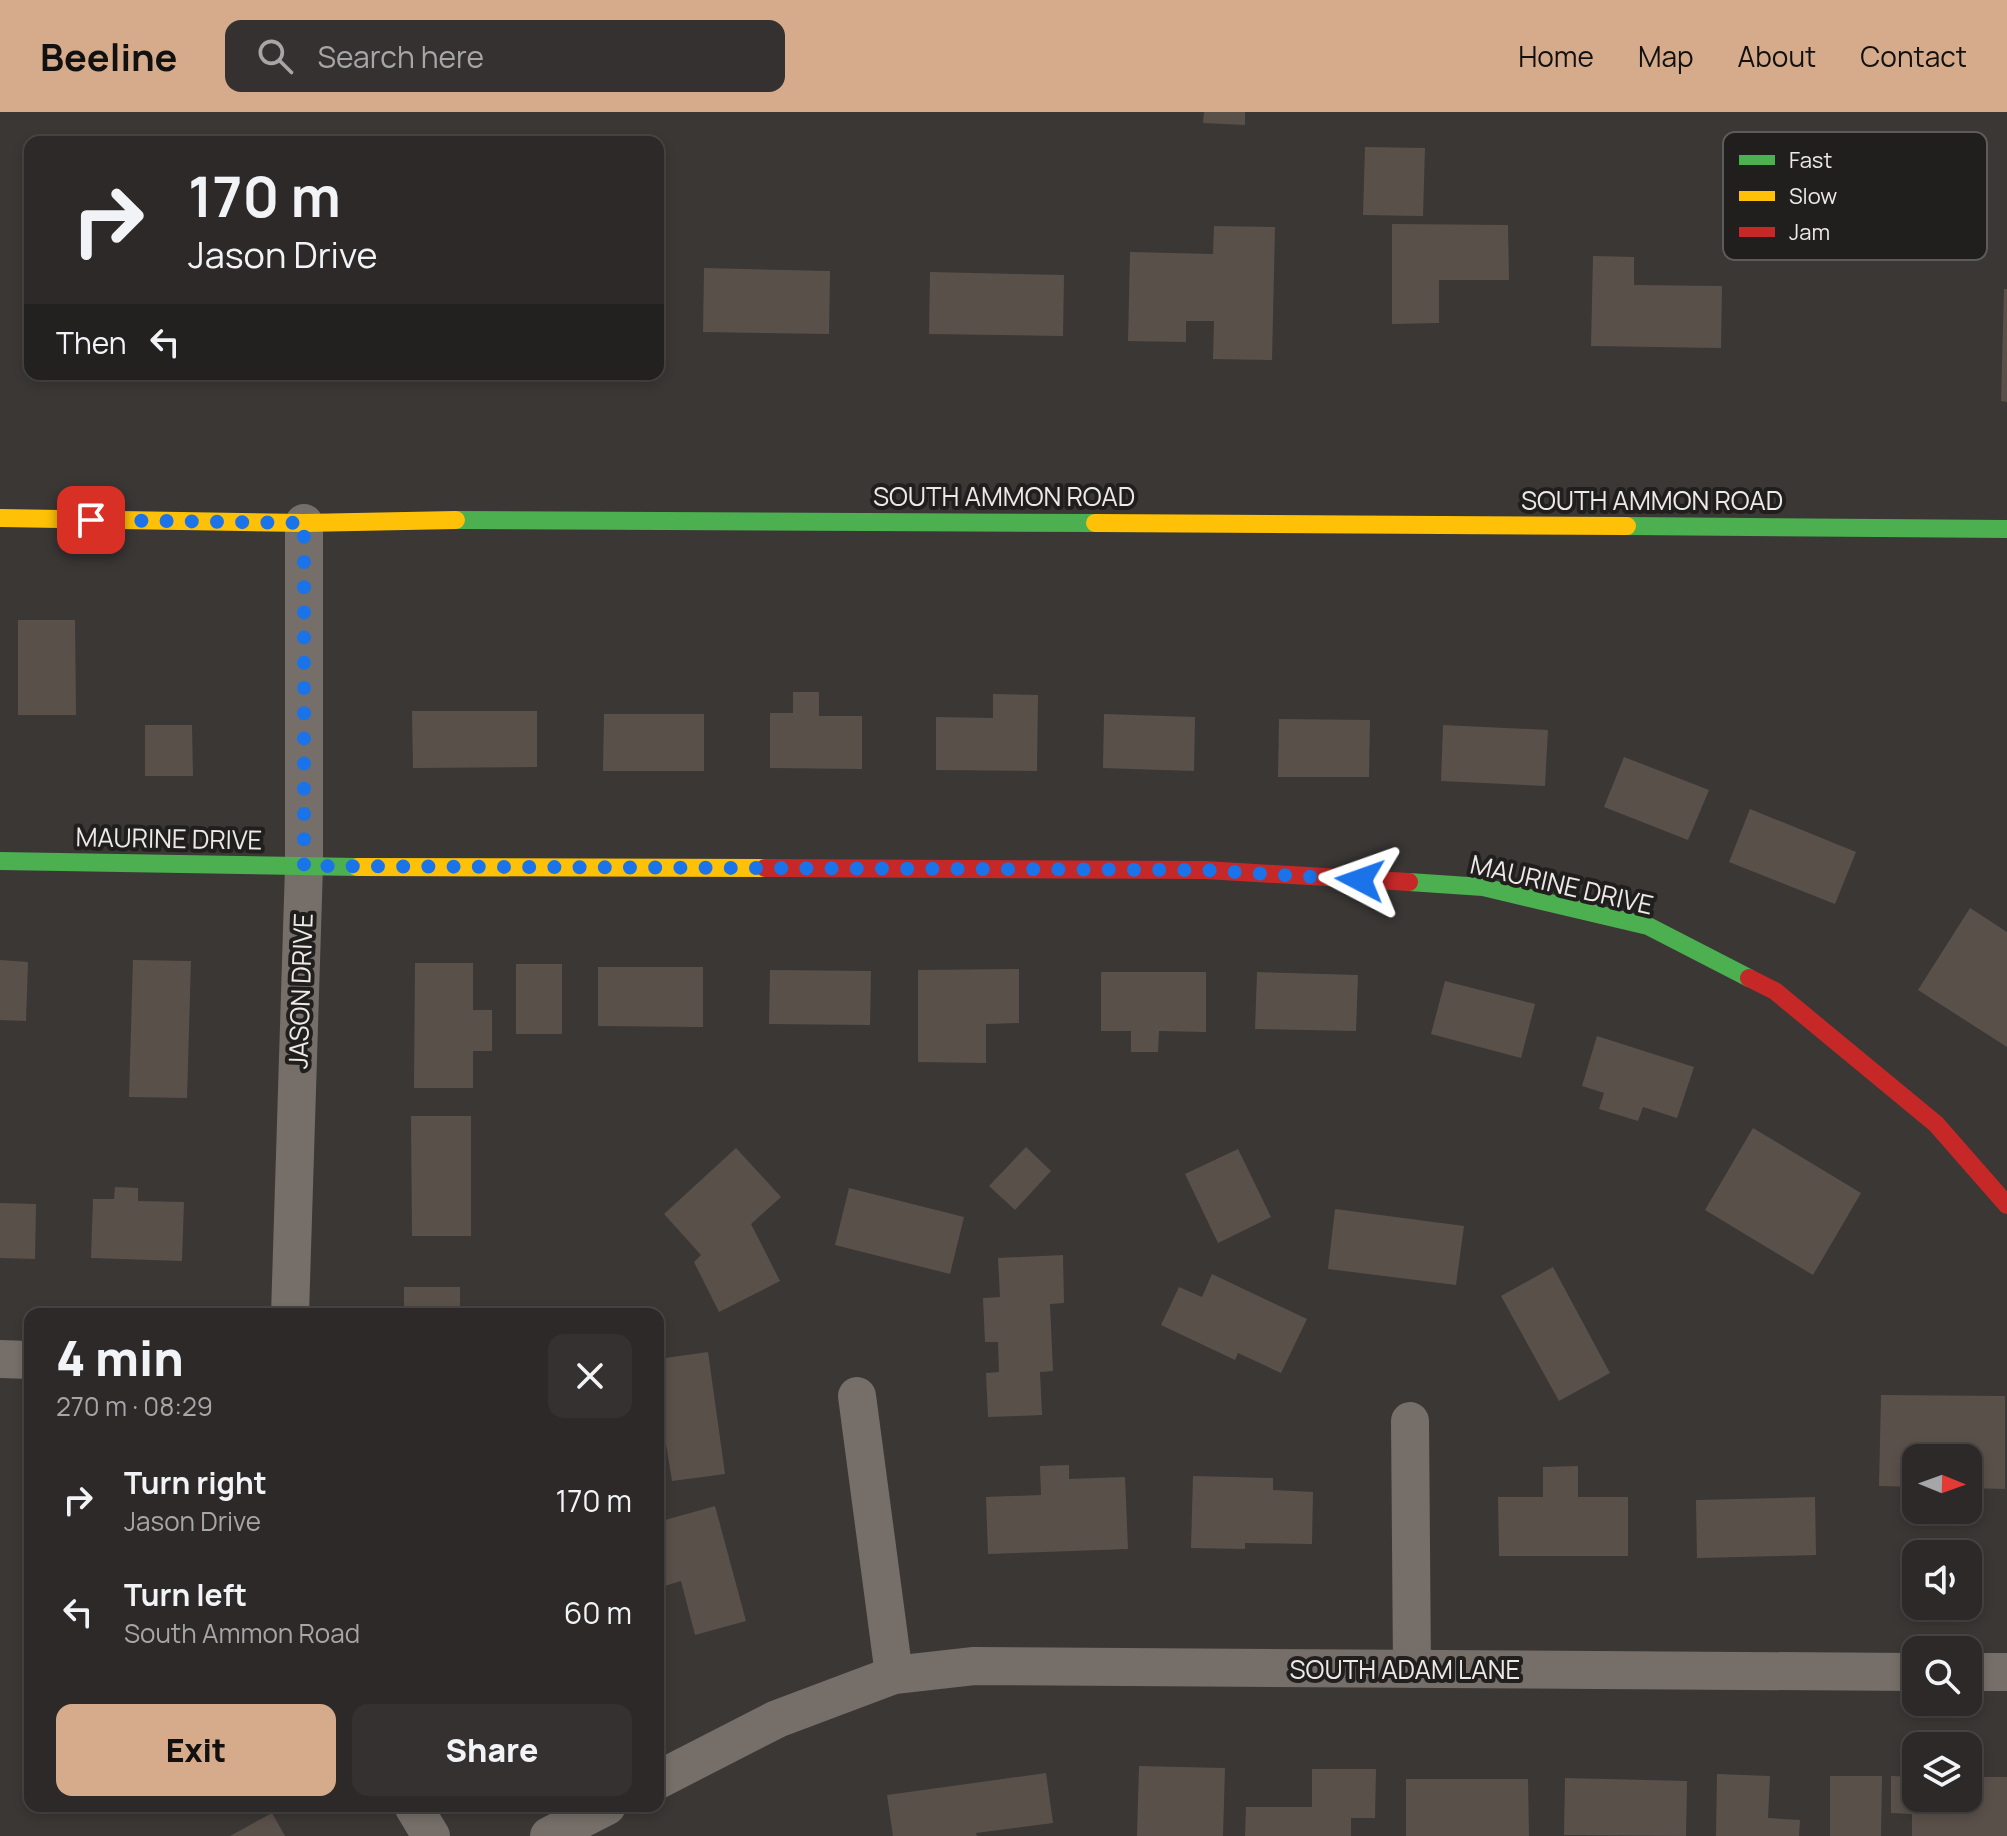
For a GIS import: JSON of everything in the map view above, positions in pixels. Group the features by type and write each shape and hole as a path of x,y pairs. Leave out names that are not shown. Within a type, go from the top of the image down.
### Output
{"street":[{"name":"SOUTH AMMON ROAD","path":"0,518 304,523 535,519 2007,529"},
{"name":"JASON DRIVE","path":"290,1308 304,866 304,523"},
{"name":"MAURINE DRIVE","path":"0,861 304,866 1205,870 1483,887 1648,926 1775,991 1936,1124 2007,1205"},
{"path":"0,1359 24,1360"},
{"path":"857,1396 894,1675"},
{"path":"1410,1421 1412,1669"},
{"name":"SOUTH ADAM LANE","path":"664,1777 777,1719 894,1675 974,1666 1902,1672"},
{"path":"1982,1672 2007,1672"},
{"path":"417,1812 431,1836"},
{"path":"549,1836 595,1812"}],"building":[{"path":"1204,112 1245,112 1245,125 1203,123"},
{"path":"1365,147 1425,148 1423,216 1363,215"},
{"path":"1392,224 1508,225 1509,280 1439,280 1439,323 1392,324"},
{"path":"1214,226 1275,227 1272,360 1213,359 1214,321 1186,321 1186,342 1128,341 1130,252 1213,254"},
{"path":"1593,256 1634,257 1634,285 1722,286 1721,348 1591,346"},
{"path":"704,268 830,271 829,334 703,332"},
{"path":"930,272 1064,275 1063,336 929,334"},
{"path":"2004,289 2007,289 2007,402 2001,401"},
{"path":"18,620 75,620 76,715 18,715"},
{"path":"793,692 819,692 819,716 862,716 862,769 770,768 770,713 793,713"},
{"path":"993,694 1038,695 1037,771 936,770 936,717 993,718"},
{"path":"412,711 537,711 537,767 413,768"},
{"path":"604,714 704,714 704,771 603,771"},
{"path":"1104,714 1195,717 1194,771 1103,768"},
{"path":"1279,719 1370,720 1369,777 1278,777"},
{"path":"145,725 192,725 193,776 145,776"},
{"path":"1443,725 1548,730 1545,786 1441,781"},
{"path":"1624,757 1709,790 1688,840 1604,807"},
{"path":"1750,809 1856,852 1835,904 1729,862"},
{"path":"1970,908 2007,932 2007,1047 1918,990"},
{"path":"0,960 28,962 26,1021 0,1020"},
{"path":"133,960 191,961 187,1098 129,1097"},
{"path":"415,963 473,963 473,1010 492,1010 492,1051 473,1051 473,1088 414,1088"},
{"path":"516,964 562,964 562,1034 516,1034"},
{"path":"598,967 703,967 703,1027 598,1026"},
{"path":"1019,969 1019,1023 986,1024 986,1063 918,1062 918,970"},
{"path":"770,970 871,971 870,1025 769,1024"},
{"path":"1101,972 1206,972 1206,1032 1159,1031 1158,1052 1131,1052 1131,1031 1101,1031"},
{"path":"1257,972 1358,975 1356,1031 1255,1029"},
{"path":"1445,981 1535,1004 1521,1058 1431,1034"},
{"path":"1597,1036 1694,1067 1677,1118 1643,1107 1638,1121 1599,1109 1604,1093 1582,1086"},
{"path":"411,1116 471,1116 471,1236 412,1236"},
{"path":"1753,1128 1861,1193 1813,1275 1705,1210"},
{"path":"1026,1147 1051,1171 1015,1210 989,1186"},
{"path":"736,1148 781,1197 751,1224 780,1281 719,1312 694,1262 701,1255 664,1214"},
{"path":"1238,1149 1271,1217 1218,1243 1185,1174"},
{"path":"115,1187 138,1188 138,1201 184,1202 182,1261 91,1258 93,1199 114,1199"},
{"path":"849,1188 964,1217 950,1274 835,1245"},
{"path":"0,1203 36,1204 35,1259 0,1258"},
{"path":"1335,1209 1464,1226 1456,1285 1328,1269"},
{"path":"1063,1255 1064,1303 1050,1304 1053,1371 1040,1372 1042,1415 988,1417 986,1373 999,1372 998,1342 985,1342 983,1298 1000,1297 998,1258"},
{"path":"1553,1267 1610,1373 1559,1401 1501,1296"},
{"path":"1212,1274 1307,1319 1281,1373 1238,1353 1235,1360 1161,1325 1179,1287 1202,1297"},
{"path":"404,1287 460,1287 460,1308 404,1308"},
{"path":"708,1352 725,1474 672,1481 664,1438 664,1358"},
{"path":"1881,1395 2005,1396 2005,1489 1982,1488 1982,1444 1902,1444 1902,1487 1879,1486"},
{"path":"1069,1465 1069,1479 1125,1477 1128,1549 988,1554 986,1497 1041,1495 1040,1466"},
{"path":"1578,1466 1578,1497 1628,1497 1628,1556 1499,1556 1498,1497 1543,1497 1543,1467"},
{"path":"1193,1476 1273,1478 1273,1490 1313,1492 1312,1544 1245,1543 1245,1549 1191,1548"},
{"path":"1815,1497 1816,1555 1697,1558 1696,1500"},
{"path":"715,1506 746,1621 695,1635 681,1581 664,1586 664,1520"},
{"path":"1139,1766 1225,1768 1223,1836 1137,1836"},
{"path":"1312,1769 1376,1769 1375,1818 1351,1818 1351,1836 1245,1836 1246,1807 1312,1807"},
{"path":"1046,1773 1053,1823 976,1833 977,1836 893,1836 887,1795"},
{"path":"1717,1774 1770,1776 1768,1818 1800,1820 1799,1836 1716,1836"},
{"path":"1830,1776 1882,1776 1881,1836 1830,1836"},
{"path":"1891,1776 1902,1776 1902,1812 1982,1812 1982,1777 2007,1777 2007,1836 1912,1836 1912,1814 1891,1813"},
{"path":"1565,1778 1687,1781 1686,1836 1564,1835"},
{"path":"1406,1779 1528,1779 1529,1836 1406,1836"},
{"path":"272,1813 285,1836 230,1836"}],"traffic: fast":[{"path":"456,520 1095,523"},
{"path":"1627,526 2007,529"},
{"path":"0,861 357,867"},
{"path":"1409,882 1483,887 1648,926 1749,978"}],"traffic: slow":[{"path":"0,518 304,523 456,520"},
{"path":"1095,523 1627,526"},
{"path":"357,867 765,868"}],"traffic: jam":[{"path":"765,868 1205,870 1409,882"},
{"path":"1749,978 1775,991 1936,1124 2007,1205"}],"route":[{"path":"91,520 304,523 304,866 1205,870 1360,880"}]}
